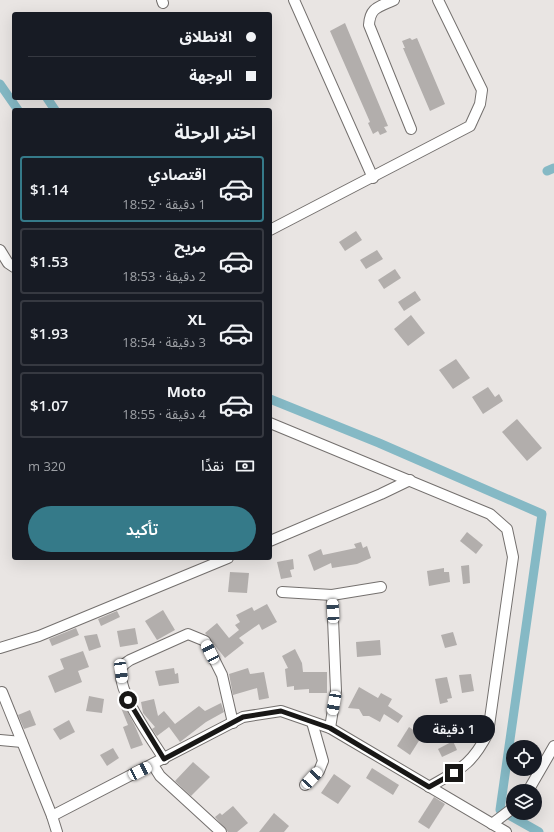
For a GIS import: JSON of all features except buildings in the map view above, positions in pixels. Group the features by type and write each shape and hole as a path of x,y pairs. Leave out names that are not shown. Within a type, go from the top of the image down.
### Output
{"street":[{"path":"294,0 373,178"},
{"path":"394,0 374,10 370,15 369,25 411,129"},
{"path":"272,229 373,178 470,126 476,116 482,90 438,0"},
{"path":"0,250 8,263 12,266"},
{"path":"272,424 490,514 507,529 513,557 488,733 479,751 466,766 429,787"},
{"path":"272,540 381,494 410,480"},
{"path":"0,648 39,636 223,560"},
{"path":"282,592 332,595 381,587"},
{"path":"330,728 336,691 332,595"},
{"path":"164,759 128,700 121,671 124,664 130,660 188,634 205,641 222,675 233,723"},
{"path":"2,692 57,832"},
{"path":"52,816 243,717 281,711 330,728 506,832"},
{"path":"305,785 319,771 323,762 312,722"},
{"path":"0,740 22,742"},
{"path":"532,784 554,746"},
{"path":"153,765 160,776 221,832"},
{"path":"492,824 506,813"}],"waterway":[{"path":"0,84 17,108"},
{"path":"48,100 54,108"},
{"path":"547,171 554,168"},
{"path":"272,400 379,443 542,514 500,810 539,832"}],"route":[{"path":"128,700 164,759 243,717 281,711 330,728 429,787 454,773"}]}
